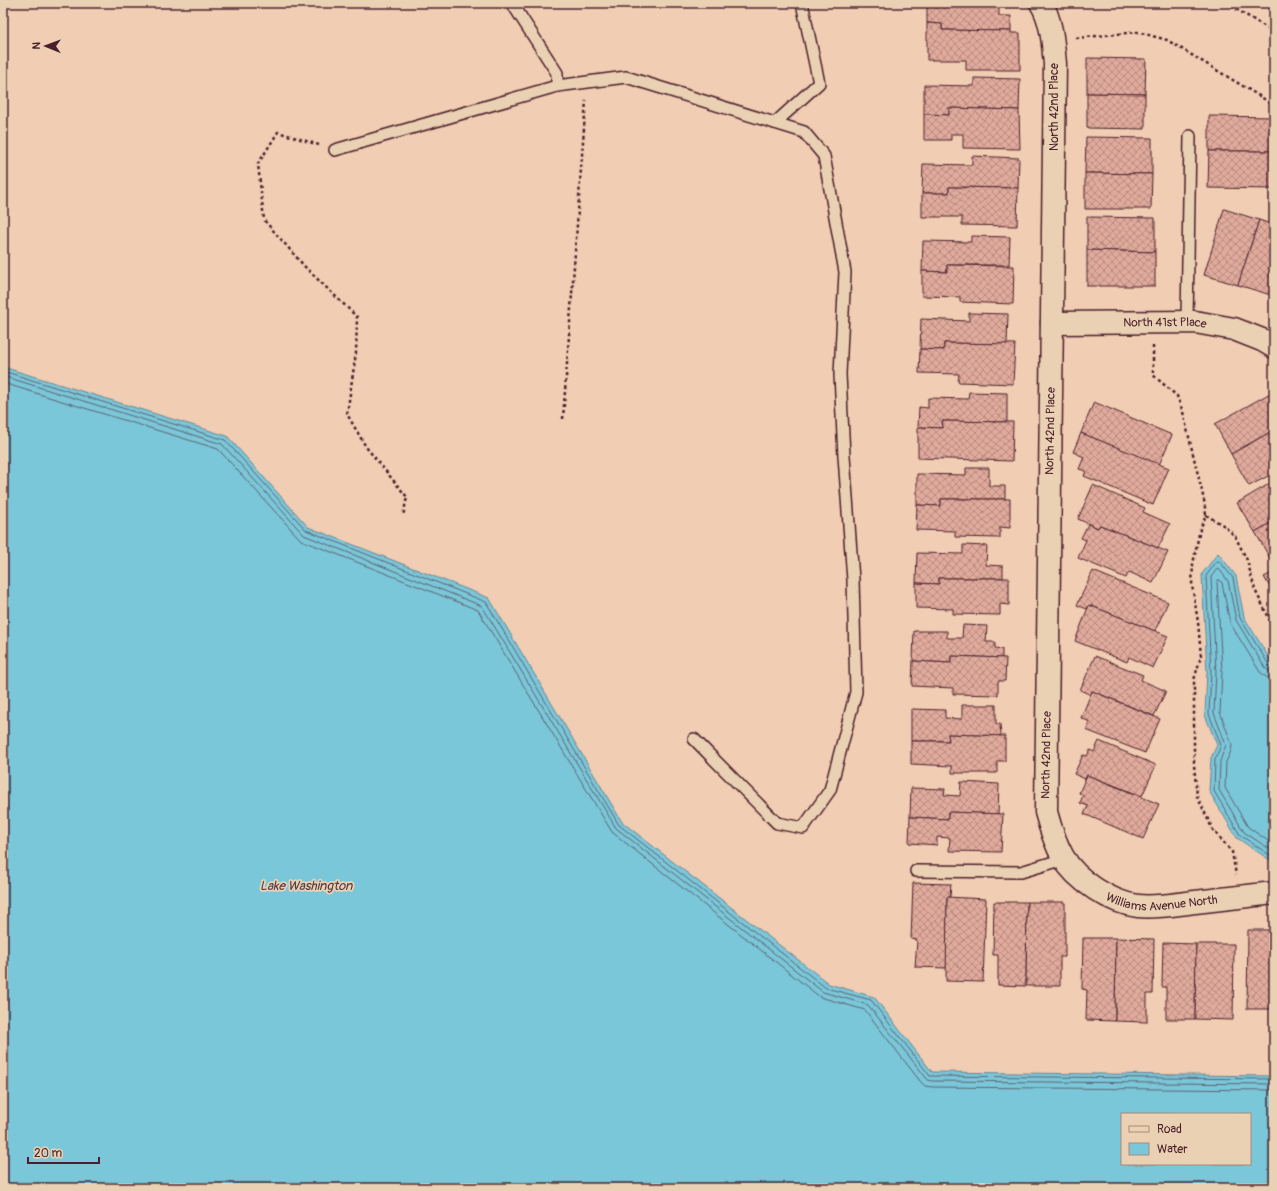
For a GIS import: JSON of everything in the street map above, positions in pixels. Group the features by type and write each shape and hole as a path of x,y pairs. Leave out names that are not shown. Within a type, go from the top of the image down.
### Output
{"street":[{"name":"North 42nd Place","path":"1041,3 1046,12 1053,40 1055,64 1046,812 1054,838 1064,859"},
{"name":"North 41st Place","path":"1052,323 1195,322 1234,329 1262,340 1274,347"},
{"name":"Williams Avenue North","path":"1064,859 1079,877 1097,890 1116,900 1136,906 1162,906 1274,894"}],"lane":[{"path":"512,3 557,73 557,86"},
{"path":"775,123 819,83 802,3"},
{"path":"335,150 557,86 626,77 804,132 824,156 846,272 840,374 853,580 856,692 830,790 803,828 777,823 694,739"},
{"path":"1187,322 1190,136"},
{"path":"916,871 1021,872 1064,859"}],"path":[{"path":"1226,3 1274,32"},
{"path":"1053,40 1138,32 1167,40 1274,105"},
{"path":"563,420 587,82"},
{"path":"335,150 278,132 258,164 264,220 306,268 357,317 356,353 347,414 366,447 407,497 403,516"},
{"path":"1154,322 1153,375 1177,396 1183,412 1204,500 1206,515 1200,528 1193,564 1192,585 1198,622 1201,656 1194,680 1194,765 1196,796 1213,830 1232,852 1240,897"},
{"path":"1206,515 1224,525 1235,536 1247,560 1255,590 1274,628"}],"water":[{"name":"Lake Washington","path":"3,367 227,436 308,527 489,598 622,822 829,984 874,997 932,1072 1274,1076 1274,1188 3,1188"},
{"path":"1218,553 1236,576 1244,617 1274,666 1274,862 1237,838 1209,791 1211,758 1217,745 1205,715 1207,672 1202,574"}],"building":[{"path":"927,3 999,3 999,16 1011,16 1011,31 942,30 942,24 927,23"},
{"path":"927,23 942,24 942,30 1011,31 1011,33 1020,33 1020,70 966,70 966,60 927,60"},
{"path":"1087,58 1146,59 1145,94 1087,93"},
{"path":"974,78 1020,79 1019,110 949,108 949,115 924,114 924,85 974,86"},
{"path":"1087,93 1145,94 1145,129 1087,128"},
{"path":"949,108 1019,110 1020,149 963,148 963,134 951,134 951,140 924,140 924,114 949,115"},
{"path":"1209,116 1274,117 1274,151 1209,151"},
{"path":"1086,137 1152,138 1152,174 1085,173"},
{"path":"1209,151 1274,151 1274,189 1208,188"},
{"path":"972,156 1019,158 1018,188 949,187 949,193 922,193 923,164 972,165"},
{"path":"1085,173 1152,174 1151,209 1085,209"},
{"path":"949,187 1018,188 1017,226 962,225 962,217 922,217 922,193 949,193"},
{"path":"1224,209 1259,220 1238,285 1204,275"},
{"path":"1087,217 1155,218 1155,252 1087,250"},
{"path":"1259,220 1274,225 1274,287 1271,295 1238,285"},
{"path":"971,236 1010,237 1009,265 947,265 947,272 922,271 923,241 971,242"},
{"path":"1087,250 1155,252 1155,286 1087,286"},
{"path":"947,265 1014,266 1013,304 960,302 960,297 922,296 922,271 947,272"},
{"path":"969,313 1008,314 1007,344 944,343 944,350 920,349 921,319 969,321"},
{"path":"944,343 1015,344 1013,384 958,382 959,374 919,373 920,349 944,350"},
{"path":"1274,391 1274,430 1231,454 1215,424"},
{"path":"969,392 1007,393 1007,422 942,421 943,428 918,427 919,407 928,408 928,398 968,399"},
{"path":"1094,402 1172,435 1159,465 1081,433"},
{"path":"942,421 1013,422 1012,461 918,458 918,427 943,428"},
{"path":"1274,430 1274,473 1249,486 1231,454"},
{"path":"1081,433 1169,468 1153,505 1084,476 1086,471 1079,469 1084,457 1073,452"},
{"path":"966,468 989,468 989,486 1005,486 1005,499 941,499 941,506 917,505 917,474 966,475"},
{"path":"1274,481 1274,521 1255,532 1237,503"},
{"path":"1093,485 1145,508 1143,512 1170,524 1158,548 1100,525 1098,528 1078,519"},
{"path":"941,499 1010,499 1010,528 1000,527 1000,538 955,537 955,531 916,530 917,505 941,506"},
{"path":"1274,521 1274,565 1255,532"},
{"path":"1088,524 1098,528 1100,525 1168,552 1153,583 1129,572 1126,578 1078,558 1086,540 1081,538"},
{"path":"963,545 987,546 986,565 1003,566 1003,578 939,578 939,584 916,583 917,553 963,554"},
{"path":"1093,571 1168,602 1155,631 1089,605 1087,609 1077,605"},
{"path":"1274,572 1274,594 1264,577"},
{"path":"939,578 1009,578 1009,605 1000,604 1000,615 953,614 953,609 916,608 916,583 939,584"},
{"path":"1089,605 1168,636 1153,668 1129,657 1127,662 1075,641"},
{"path":"963,625 987,626 986,642 995,642 995,648 1002,649 1002,658 951,656 951,663 913,661 914,631 947,631 947,638 962,638"},
{"path":"951,656 1006,658 1005,681 998,681 998,695 953,694 953,688 912,686 913,661 951,663"},
{"path":"1095,656 1143,675 1141,680 1166,691 1154,716 1092,691 1091,695 1080,690"},
{"path":"1092,691 1160,719 1145,753 1086,730 1090,722 1081,718"},
{"path":"962,705 996,705 996,724 1000,724 1001,736 948,734 949,741 911,741 911,709 945,710 945,718 962,719"},
{"path":"948,734 1005,736 1005,761 997,761 997,773 952,773 952,766 911,764 911,741 949,741"},
{"path":"1099,741 1156,765 1142,796 1087,775 1085,779 1074,774 1083,755 1087,756 1090,750 1094,752"},
{"path":"1087,775 1159,804 1143,839 1084,814 1088,806 1080,803 1083,795 1079,793"},
{"path":"961,782 999,784 998,814 948,812 948,819 910,817 911,788 945,789 944,795 960,796"},
{"path":"948,812 1003,814 1001,852 949,851 950,838 937,837 937,845 909,843 910,817 948,819"},
{"path":"913,883 951,884 950,897 947,897 947,968 915,967 917,940 911,939"},
{"path":"947,897 986,899 983,982 946,981"},
{"path":"994,902 1027,902 1026,986 998,985 998,955 993,955"},
{"path":"1027,902 1065,902 1065,957 1060,957 1060,986 1026,986"},
{"path":"1248,930 1274,930 1274,1009 1247,1009"},
{"path":"1083,938 1116,938 1115,1021 1086,1020 1087,990 1082,989"},
{"path":"1116,938 1154,939 1153,994 1147,994 1147,1022 1115,1021"},
{"path":"1163,943 1196,944 1195,1019 1166,1019 1166,987 1162,987"},
{"path":"1196,944 1234,944 1233,1020 1195,1019"}]}
